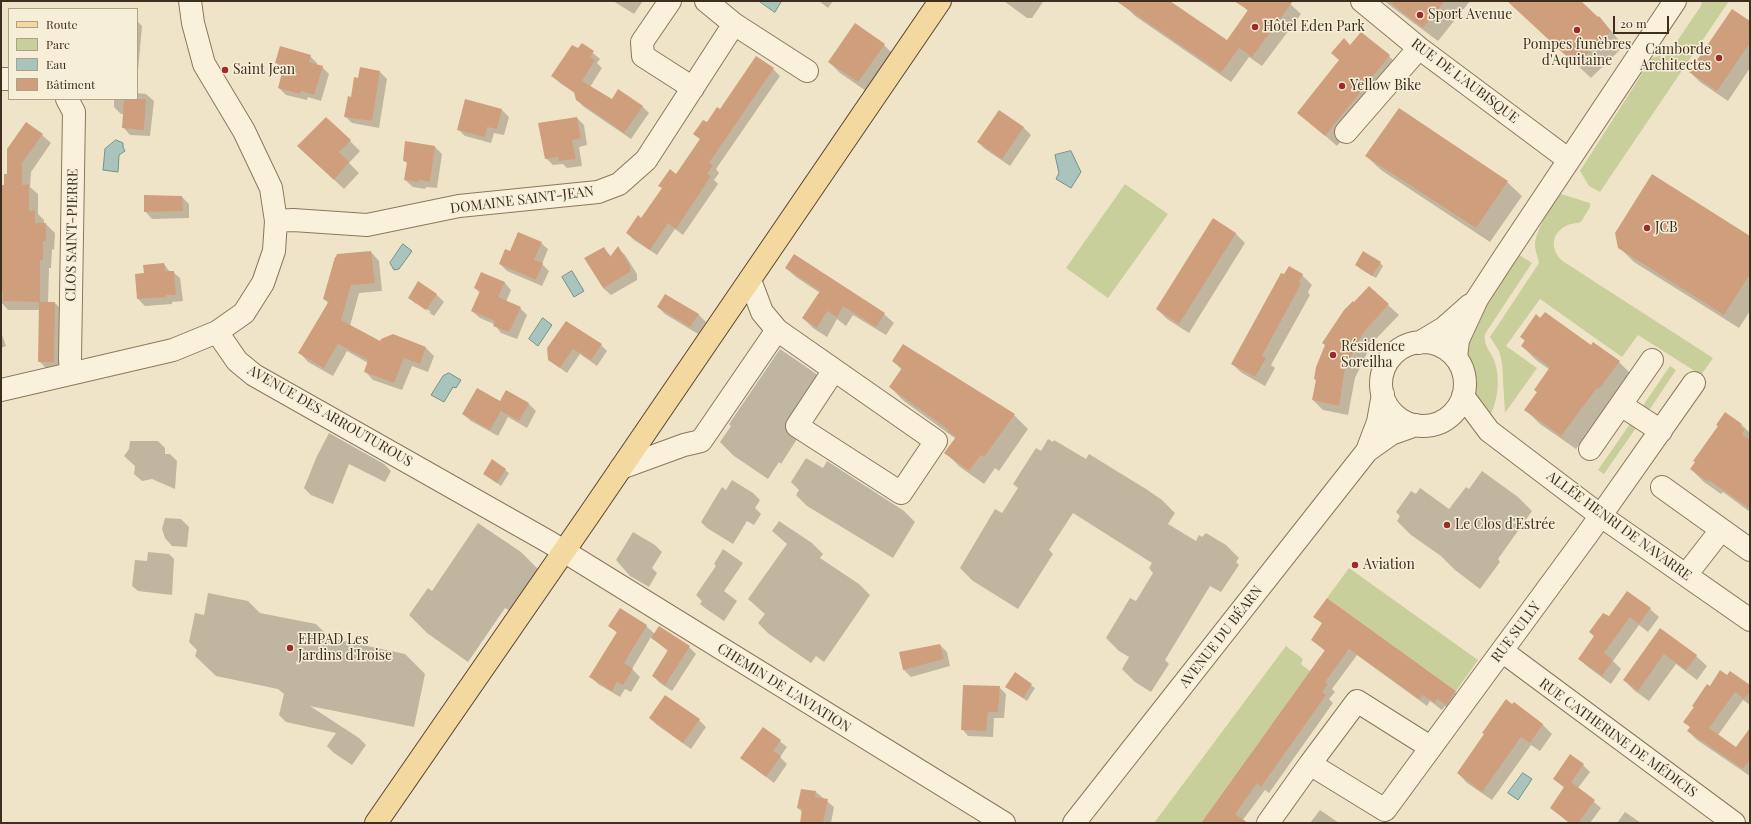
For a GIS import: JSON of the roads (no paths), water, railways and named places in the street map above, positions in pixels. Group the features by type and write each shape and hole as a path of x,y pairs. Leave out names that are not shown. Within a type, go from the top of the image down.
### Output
{"main road":[{"path":"376,823 565,551 940,1"}],"street":[{"path":"1,390 173,350 217,332 244,313 263,283 274,251 276,221 270,188 260,162 244,131 204,64 193,23 190,1"},
{"path":"670,1 642,42 643,56 693,88"},
{"path":"706,1 734,24 807,71"},
{"name":"RUE DE L'AUBISQUE","path":"1362,1 1419,48 1569,160"},
{"path":"1456,358 1458,340 1477,299 1502,259 1675,1"},
{"name":"DOMAINE SAINT-JEAN","path":"276,221 294,220 367,224 459,206 598,192 619,184 646,160 734,24"},
{"path":"1346,132 1419,48"},
{"name":"CLOS SAINT-PIERRE","path":"68,100 74,112 71,373"},
{"path":"750,280 762,312 777,330 936,440 901,493 797,426 834,370"},
{"path":"1419,343 1444,328 1477,299"},
{"path":"621,468 684,445 701,441 777,330"},
{"name":"AVENUE DES ARROUTUROUS","path":"217,332 237,361 254,375 565,551"},
{"path":"1419,343 1433,343 1448,349 1456,358 1463,370 1465,383 1463,396 1458,408 1448,418 1436,424 1423,426 1409,424 1397,417 1388,407 1383,394 1382,380 1386,366 1394,355 1405,346 1419,343"},
{"path":"1590,449 1652,360"},
{"name":"RUE SULLY","path":"1310,764 1385,810 1601,516 1694,383"},
{"name":"AVENUE DU BÉARN","path":"1367,451 1378,422 1383,394"},
{"name":"ALLÉE HENRI DE NAVARRE","path":"1463,396 1489,431 1601,516 1750,620"},
{"path":"1621,405 1660,431"},
{"name":"ALLÉE HENRI DE NAVARRE","path":"1448,418 1489,431"},
{"name":"AVENUE DU BÉARN","path":"1074,823 1367,451 1391,434 1416,425"},
{"path":"1662,487 1750,550"},
{"path":"1686,575 1721,530"},
{"name":"CHEMIN DE L'AVIATION","path":"565,551 1004,823"},
{"name":"RUE CATHERINE DE MÉDICIS","path":"1502,651 1734,823"},
{"path":"1268,823 1357,700 1430,747"}],"water":[{"path":"759,1 779,1 781,2 775,12"},
{"path":"116,140 123,143 125,151 119,155 118,172 103,170 105,149"},
{"path":"1071,151 1081,172 1071,188 1056,179 1059,173 1055,155"},
{"path":"403,244 412,251 399,269 394,270 390,263"},
{"path":"572,271 584,291 574,297 562,277"},
{"path":"543,318 552,325 538,346 529,339"},
{"path":"449,373 461,380 456,388 453,387 444,402 431,395 443,376"},
{"path":"1523,773 1532,779 1518,800 1508,793"}],"place":[{"name":"Sport Avenue","path":"1420,15"},
{"name":"Hôtel Eden Park","path":"1255,27"},
{"name":"Pompes funèbres d'Aquitaine","path":"1577,30"},
{"name":"Camborde Architectes","path":"1719,58"},
{"name":"Saint Jean","path":"225,70"},
{"name":"Yellow Bike","path":"1342,86"},
{"name":"JCB","path":"1647,228"},
{"name":"Résidence Soreilha","path":"1333,355"},
{"name":"Le Clos d'Estrée","path":"1447,525"},
{"name":"Aviation","path":"1355,565"},
{"name":"EHPAD Les Jardins d'Iroise","path":"290,648"}]}
